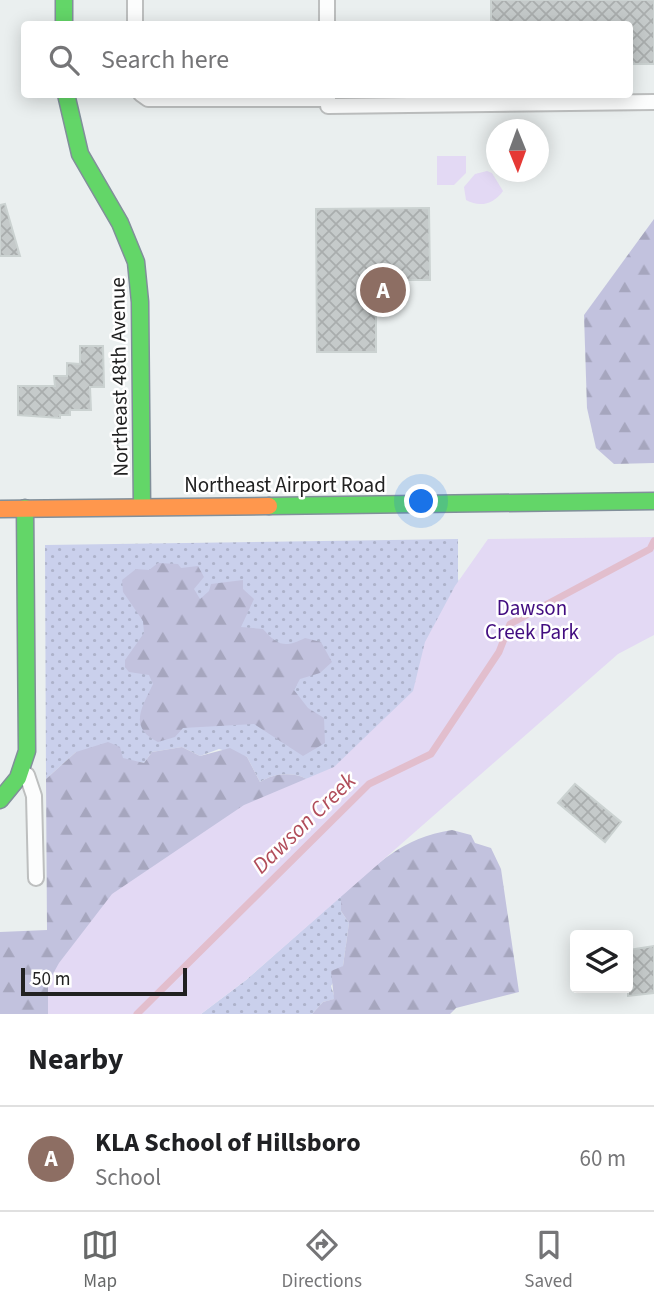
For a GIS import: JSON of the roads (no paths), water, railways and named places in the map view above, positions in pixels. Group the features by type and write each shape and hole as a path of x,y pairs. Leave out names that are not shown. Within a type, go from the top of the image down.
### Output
{"street":[{"path":"64,0 64,21"},
{"name":"Northeast 48th Avenue","path":"67,98 80,154 120,222 136,262 140,302 142,507"},
{"name":"Northeast Airport Road","path":"0,509 654,501"},
{"path":"0,800 14,786 25,767 25,508"}],"lane":[{"path":"135,0 135,21"},
{"path":"327,0 327,21"},
{"path":"147,98 238,98"},
{"path":"328,98 328,106 654,103"},
{"path":"25,767 34,796 36,878"}],"waterway":[{"name":"Dawson Creek","path":"137,1014 369,784 431,754 499,652 510,624 650,549 654,541"}],"place":[{"name":"KLA School of Hillsboro","path":"383,290"}],"park label":[{"name":"Dawson Creek Park","path":"532,620"}]}
